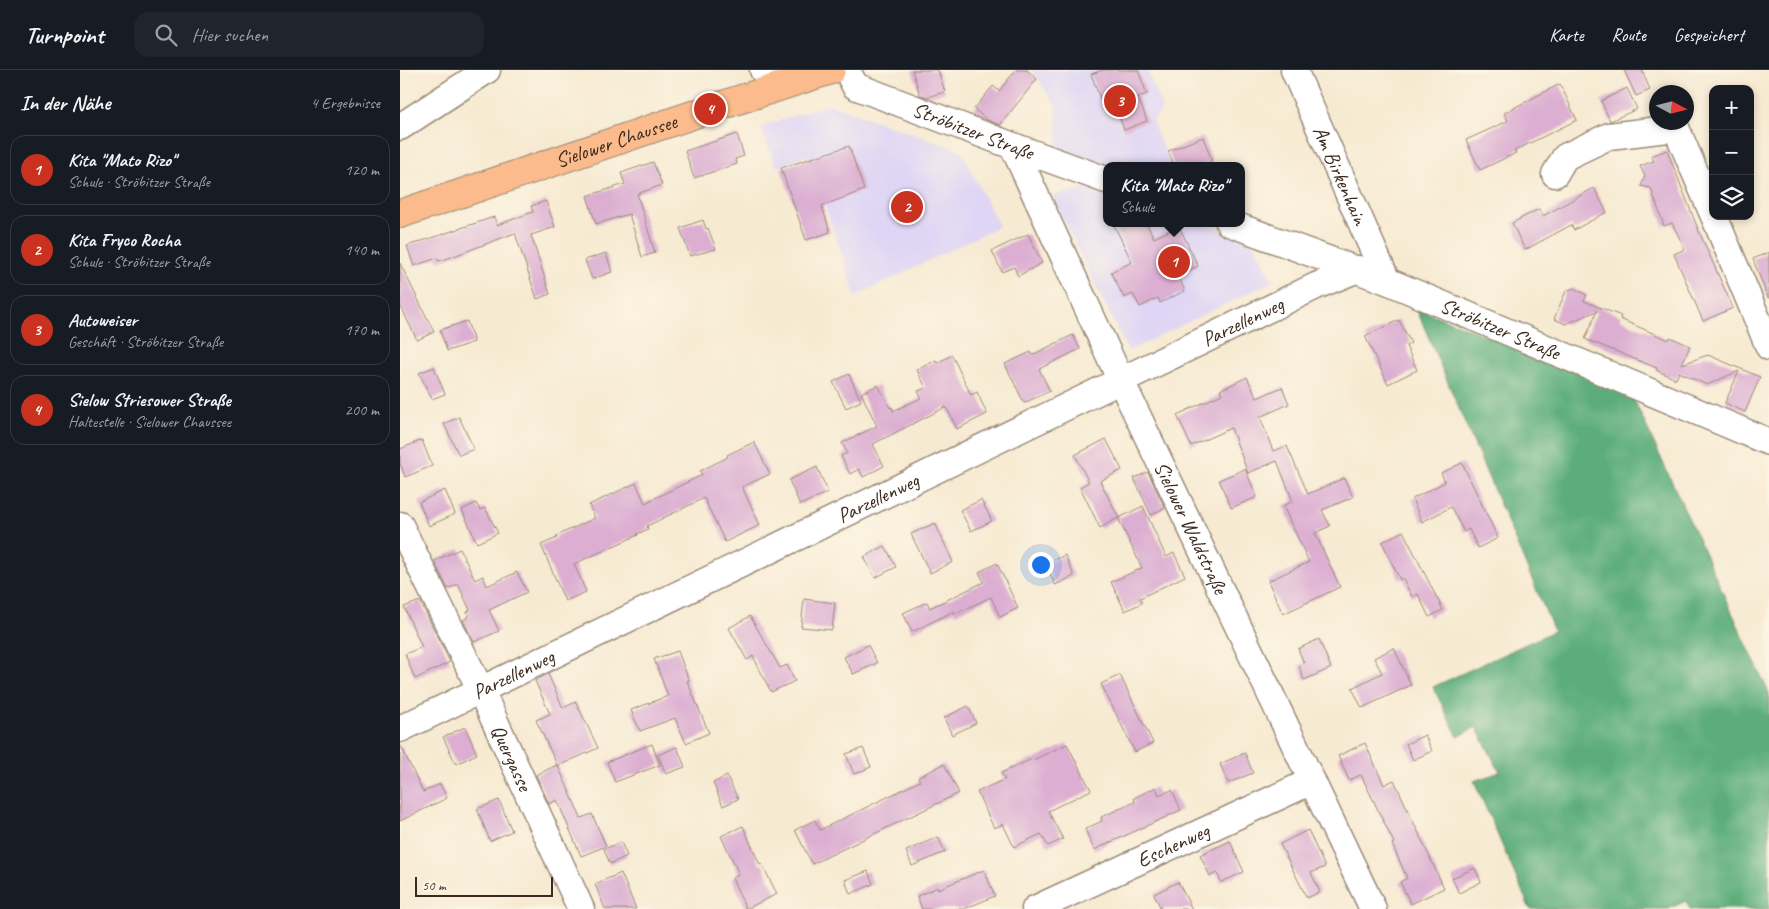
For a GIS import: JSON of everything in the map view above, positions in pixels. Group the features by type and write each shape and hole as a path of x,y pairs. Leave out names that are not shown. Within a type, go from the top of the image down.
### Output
{"main road":[{"name":"Sielower Chaussee","path":"400,214 769,79 831,70"}],"street":[{"path":"400,128 487,70"},
{"name":"Ströbitzer Straße","path":"847,70 855,86 1103,179"},
{"name":"Am Birkenhain","path":"1294,70 1387,281"},
{"path":"1555,174 1565,157 1609,136 1676,128 1709,206"},
{"name":"Sielower Waldstraße","path":"1013,146 1121,381 1373,909"},
{"path":"1715,220 1769,347"},
{"name":"Ströbitzer Straße","path":"1240,227 1358,269 1769,442"},
{"name":"Parzellenweg","path":"400,729 1316,286 1358,269"},
{"name":"Quergasse","path":"400,525 482,691 582,909"},
{"name":"Eschenweg","path":"1035,909 1312,781"}],"shaded area":[{"path":"1032,70 1147,70 1162,109 1152,122 1169,162 1103,162 1103,168 1058,153 1056,106"},
{"path":"829,104 961,151 999,226 856,296 808,156 776,167 761,127"},
{"path":"1098,185 1103,187 1103,227 1213,227 1253,242 1273,281 1128,351 1052,196"}],"green space":[{"path":"1416,308 1631,393 1769,693 1769,909 1690,909 1686,901 1668,909 1530,909 1474,781 1500,772 1476,727 1458,737 1433,687 1554,631"}],"building":[{"path":"912,70 938,70 945,92 927,97 920,95"},
{"path":"1016,70 1027,70 1037,79 1000,125 987,120 974,109 993,86 999,91"},
{"path":"1103,70 1138,70 1147,94 1138,97 1147,121 1124,130 1115,105 1104,109 1091,74"},
{"path":"1624,70 1642,70 1649,90 1636,96"},
{"path":"1560,84 1577,120 1480,170 1466,140 1508,121 1504,113"},
{"path":"1627,88 1637,109 1610,121 1601,101"},
{"path":"737,134 744,156 735,159 737,164 694,178 685,151"},
{"path":"1203,137 1212,161 1172,162 1168,151"},
{"path":"849,146 864,190 822,206 830,232 806,240 781,168"},
{"path":"1667,150 1700,234 1733,308 1703,321 1674,254 1685,249 1672,223 1664,226 1651,188 1641,186 1645,176 1640,166 1654,161 1651,156"},
{"path":"653,162 662,185 637,194 655,253 642,257 629,214 596,224 587,196 625,184 621,173"},
{"path":"1594,188 1607,212 1574,230 1571,225 1525,250 1512,223 1539,209 1543,216"},
{"path":"546,201 555,227 531,235 550,294 537,299 515,233 446,259 438,261 437,258 414,266 407,246 494,217 497,225 533,212 531,206"},
{"path":"703,220 716,249 690,256 680,228"},
{"path":"1115,227 1148,227 1154,238 1179,227 1198,266 1178,275 1185,291 1160,303 1158,298 1140,307 1133,294 1124,298 1111,272 1132,262"},
{"path":"1028,234 1042,263 1018,276 1014,267 1002,272 992,251"},
{"path":"1769,252 1769,298 1768,298 1753,259"},
{"path":"606,253 612,272 592,279 585,260"},
{"path":"400,263 434,332 417,340 400,305"},
{"path":"1573,288 1587,295 1584,301 1621,316 1620,319 1669,340 1670,337 1690,346 1682,364 1708,355 1760,377 1745,412 1725,403 1739,371 1707,385 1679,372 1676,379 1656,370 1657,368 1585,339 1597,311 1566,324 1554,319 1566,291"},
{"path":"1399,320 1411,343 1406,346 1417,370 1388,384 1365,336"},
{"path":"467,321 474,342 447,351 440,330"},
{"path":"1073,335 1080,349 1039,369 1050,391 1024,403 1005,364 1031,352 1032,355"},
{"path":"952,355 971,395 977,392 987,414 957,429 946,407 873,444 884,466 863,477 859,469 850,474 841,456 847,453 842,443 877,426 861,393 878,385 893,411 921,398 918,391 926,388 917,370 936,360 937,363"},
{"path":"434,367 445,394 432,399 419,373"},
{"path":"849,374 861,401 846,408 833,382"},
{"path":"1247,377 1257,398 1282,387 1289,404 1260,417 1273,451 1287,446 1308,494 1344,478 1353,497 1322,510 1330,526 1315,533 1340,587 1283,614 1268,581 1309,562 1283,506 1293,501 1277,461 1248,473 1231,428 1191,446 1177,415 1222,394 1220,390"},
{"path":"459,417 474,449 459,455 444,424"},
{"path":"1106,439 1122,470 1100,481 1119,518 1143,506 1166,557 1174,553 1185,576 1140,598 1142,603 1125,611 1111,582 1142,568 1118,518 1100,528 1080,487 1089,482 1075,455"},
{"path":"422,440 432,466 405,477 400,463 400,449"},
{"path":"754,442 770,474 742,487 760,525 725,542 704,498 647,526 648,529 638,535 574,564 586,592 565,601 541,545 595,518 589,505 636,483 645,503 702,475 700,471"},
{"path":"1462,463 1498,538 1478,548 1469,529 1464,532 1451,507 1422,522 1412,499 1445,482 1441,473"},
{"path":"817,467 828,492 800,505 789,480"},
{"path":"1245,469 1257,497 1231,508 1219,480"},
{"path":"1148,472 1165,508 1151,515 1134,478"},
{"path":"445,490 455,514 429,526 419,502"},
{"path":"981,500 992,521 971,531 960,510"},
{"path":"476,503 480,510 485,508 498,533 477,543 462,510"},
{"path":"935,523 953,562 930,573 911,534"},
{"path":"1403,531 1443,610 1429,617 1418,594 1412,597 1403,578 1400,580 1382,542"},
{"path":"885,546 896,567 875,578 864,557"},
{"path":"460,549 475,580 483,576 487,586 517,572 527,592 489,610 499,631 474,642 463,620 469,617 467,612 470,610 458,584 448,589 434,561"},
{"path":"1065,555 1074,576 1055,585 1046,564"},
{"path":"997,563 1018,608 1000,617 991,597 955,614 954,611 912,632 903,613 927,602 930,608 984,582 979,572"},
{"path":"804,599 835,603 832,630 801,627"},
{"path":"420,601 450,662 415,679 405,654 422,647 404,607"},
{"path":"750,616 780,668 787,665 795,681 771,692 753,656 747,660 729,628"},
{"path":"1319,639 1331,668 1304,680 1299,666 1304,663 1298,649"},
{"path":"868,645 877,663 853,674 844,657"},
{"path":"1394,648 1411,685 1362,708 1352,688 1382,673 1374,658"},
{"path":"678,651 689,681 687,681 709,733 686,743 675,718 640,731 631,710 668,696 654,659"},
{"path":"548,674 563,708 576,702 598,748 558,766 581,818 592,814 606,846 581,856 557,800 549,804 536,775 557,765 536,720 550,714 535,681"},
{"path":"1120,675 1153,743 1135,752 1101,684"},
{"path":"968,706 976,723 952,735 944,718"},
{"path":"465,727 477,754 456,764 443,737"},
{"path":"1425,735 1432,751 1413,760 1406,744"},
{"path":"1365,743 1384,785 1394,780 1444,888 1411,904 1400,882 1407,878 1392,844 1394,843 1361,775 1349,780 1338,756"},
{"path":"400,744 423,792 440,784 447,798 400,821"},
{"path":"652,744 660,765 615,782 607,762"},
{"path":"1067,744 1091,790 1048,811 1063,839 1048,846 1041,834 1014,847 1003,824 994,828 977,792 1005,779 1001,773"},
{"path":"677,747 685,767 666,774 658,755"},
{"path":"863,748 871,767 854,774 846,754"},
{"path":"1245,753 1253,773 1228,783 1220,764"},
{"path":"944,764 959,793 812,864 795,830 815,820 820,830 920,781 918,777"},
{"path":"727,776 738,799 723,806 713,783"},
{"path":"1156,787 1159,795 1172,790 1181,810 1094,850 1085,829 1102,821 1101,817 1135,802 1134,798"},
{"path":"499,800 512,831 490,841 477,809"},
{"path":"743,826 760,865 762,864 777,894 746,909 732,878 739,874 721,836"},
{"path":"1308,830 1325,867 1311,873 1320,892 1307,898 1280,844"},
{"path":"938,837 945,852 912,866 906,851"},
{"path":"1230,841 1244,872 1221,882 1217,873 1210,876 1200,855"},
{"path":"621,842 627,856 610,864 604,849"},
{"path":"1475,868 1481,882 1459,893 1452,878"},
{"path":"984,870 995,896 964,909 922,909 917,896"},
{"path":"868,871 873,884 850,894 845,880"},
{"path":"621,873 636,909 605,909 595,884"},
{"path":"1178,882 1192,909 1161,909 1154,894"}],"place":[{"name":"Autoweiser","path":"1120,101"},
{"name":"Sielow Striesower Straße","path":"710,109"},
{"name":"Kita Fryco Rocha","path":"907,207"},
{"name":"Kita \"Mato Rizo\"","path":"1174,262"}]}
